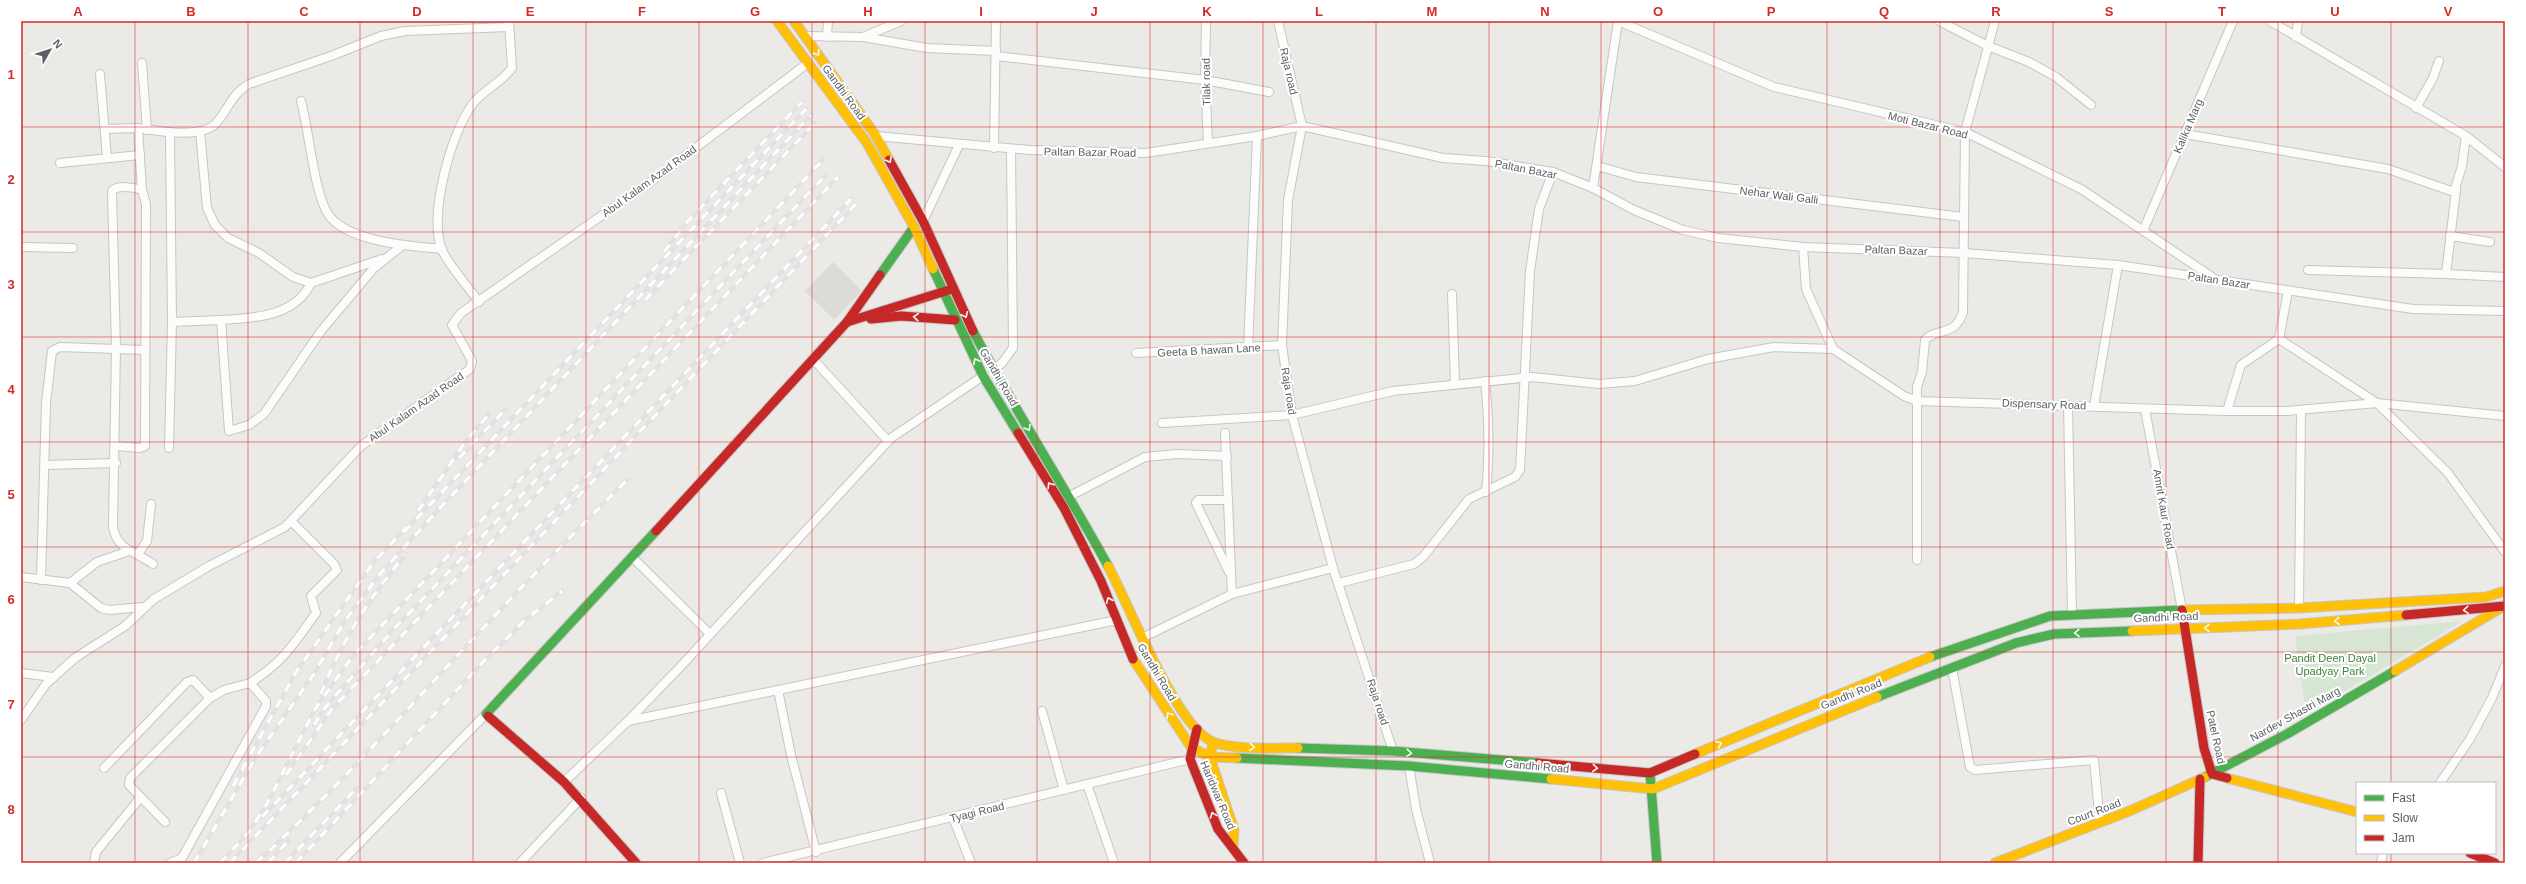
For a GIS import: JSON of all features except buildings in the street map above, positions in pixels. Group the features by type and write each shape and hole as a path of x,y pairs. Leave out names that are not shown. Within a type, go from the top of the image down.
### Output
{"main road":[{"name":"Gandhi Road","path":"794,21 876,136 923,221 993,370 1070,496 1114,577 1142,638 1171,694 1197,729 1213,742 1248,747 1393,751 1650,773 1943,651 2050,616 2182,610 2299,608 2486,598 2505,591"},
{"name":"Gandhi Road","path":"778,22 867,143 914,227 942,292 983,376 1064,508 1101,581 1133,659 1191,747"},
{"path":"636,863 581,798 486,714 847,322 914,227"},
{"path":"847,322 954,289"},
{"path":"847,322 901,316 955,320"},
{"name":"Gandhi Road","path":"1210,757 1409,766 1653,789 2016,643 2054,634 2300,624 2504,606"},
{"name":"Nardev Shastri Marg","path":"2200,779 2321,715 2504,606"},
{"name":"Patel Road","path":"2182,610 2204,748 2212,774 2356,812"},
{"name":"Haridwar Road","path":"1197,729 1191,747 1190,758 1218,829 1244,863"},
{"path":"1191,747 1210,757 1213,742"},
{"name":"Haridwar Road","path":"1210,757 1234,830 1233,848"},
{"path":"1650,773 1653,789 1657,863"},
{"path":"2198,863 2200,779"},
{"name":"Court Road","path":"1995,863 2140,807 2200,779"},
{"path":"2473,854 2496,863"}],"street":[{"path":"768,21 778,22"},
{"path":"827,37 828,21"},
{"path":"863,37 901,21"},
{"path":"994,148 996,21"},
{"name":"Tilak road","path":"1206,21 1205,80 1208,142"},
{"name":"Raja road","path":"1278,21 1302,126 1288,200 1282,345 1292,415 1333,568 1393,751"},
{"path":"1593,188 1618,21"},
{"name":"Moti Bazar Road","path":"1618,21 1774,87 1965,132 2081,189 2215,279"},
{"path":"1939,21 1988,46 2029,62 2056,77 2091,106"},
{"path":"1917,560 1917,387 1922,372 1925,340 1929,336 1952,328 1961,318 1963,312 1965,132 1995,21"},
{"name":"Kalika Marg","path":"2143,231 2232,21"},
{"path":"2270,21 2466,136 2505,167"},
{"path":"2296,37 2298,21"},
{"path":"105,129 138,128 170,133 200,131 216,124 235,95 249,84 331,56 381,36 405,31 509,24 512,68 472,104 459,129 444,174 437,214 442,250 479,302"},
{"path":"806,36 863,37 927,48 996,54 1205,80 1269,92"},
{"path":"2416,108 2433,78 2439,61"},
{"path":"142,63 147,130"},
{"name":"Abul Kalam Azad Road","path":"21,720 37,695 53,677 75,658 125,626 143,608 194,575 278,531 291,521 361,446 470,369 472,361 452,325 462,313 653,180 808,63"},
{"path":"100,74 108,158"},
{"path":"301,101 319,188 329,216 347,230 403,245 442,250"},
{"name":"Paltan Bazar Road","path":"876,136 994,148 1146,153 1208,142 1257,136 1302,126"},
{"name":"Paltan Bazar","path":"1302,126 1443,158 1486,161 1552,172 1593,188 1634,210 1683,230 1718,238 1803,247 1964,253 2118,265 2413,309 2505,311"},
{"path":"116,446 140,448 145,446 144,350 146,231 145,197 142,190 138,128"},
{"path":"200,131 207,208 220,232 236,244 263,255 293,277 312,283 384,259"},
{"path":"169,448 172,322 170,133"},
{"path":"2185,134 2388,169 2454,192 2456,190"},
{"path":"1248,348 1257,136"},
{"path":"2446,274 2456,190 2466,136"},
{"path":"923,221 959,145"},
{"path":"993,370 1002,363 1013,348 1011,149"},
{"path":"60,163 140,155"},
{"name":"Nehar Wali Galli","path":"1597,166 1636,177 1963,217"},
{"path":"1339,583 1414,564 1423,557 1469,499 1515,477 1520,470 1530,271 1539,209 1552,172"},
{"path":"142,190 116,188 112,191 116,348 116,463 113,526 114,538 130,551 138,554 153,564"},
{"path":"2450,236 2490,242"},
{"path":"221,320 229,431 249,425 264,414 321,331 384,259 403,245"},
{"path":"21,247 73,248"},
{"path":"1162,423 1292,415 1393,390 1525,377 1599,384 1635,381 1708,359 1774,347 1833,349 1808,297 1803,247"},
{"path":"2094,406 2118,265"},
{"path":"2308,270 2505,277"},
{"path":"172,322 255,318 276,312 299,300 306,293 312,283"},
{"path":"2227,411 2241,365 2279,339 2288,291"},
{"path":"1452,294 1455,384"},
{"path":"2279,339 2377,403 2448,473 2505,552"},
{"name":"Geeta B hawan Lane","path":"1136,353 1282,345"},
{"path":"41,580 46,402 52,351 60,347 144,350"},
{"name":"Dispensary Road","path":"1833,349 1904,396 1917,401 2227,411 2301,410 2377,403 2505,416"},
{"path":"813,359 888,441"},
{"path":"564,782 628,721 888,441 899,431 983,376"},
{"path":"1485,382 1489,425 1486,492"},
{"path":"2068,405 2072,615"},
{"name":"Amrit Kaur Road","path":"2145,409 2182,610"},
{"path":"2299,608 2301,410"},
{"path":"1225,433 1232,594"},
{"path":"1070,496 1145,457 1177,454 1227,456"},
{"path":"45,465 116,463"},
{"path":"1228,500 1198,500 1196,503 1231,576"},
{"path":"138,554 147,541 151,504"},
{"path":"165,822 129,785 130,778 210,698 224,690 250,683 270,670 285,656 316,613 311,596 337,570 334,564 291,521"},
{"path":"70,583 97,562 130,551"},
{"path":"632,557 709,633"},
{"path":"1142,638 1232,594 1333,568"},
{"path":"21,577 70,583 101,608 109,610 143,608"},
{"path":"628,721 1117,620"},
{"path":"2441,782 2470,739 2492,698 2505,666"},
{"path":"1952,668 1970,767 1975,770 2094,760 2100,823"},
{"path":"21,673 53,677"},
{"path":"104,768 186,682 193,680 210,698"},
{"path":"170,863 182,858 266,706 266,701 250,683"},
{"path":"778,690 791,755 816,852"},
{"path":"1042,711 1064,790"},
{"path":"340,863 486,714"},
{"name":"Tyagi Road","path":"763,863 816,852 1190,758"},
{"path":"1409,766 1416,809 1430,863"},
{"path":"1087,784 1113,860"},
{"path":"721,794 740,863"},
{"path":"94,863 96,852 140,798"},
{"path":"520,863 581,798"},
{"path":"953,818 971,863"}],"shaded area":[{"path":"833,262 862,291 834,320 805,291"}],"green space":[{"name":"Pandit Deen Dayal Upadyay Park","path":"2463,621 2306,714 2295,636"}],"railway":[{"path":"664,252 688,221 802,102"},
{"path":"404,532 806,109"},
{"path":"194,863 256,757 314,674 344,622 380,574 438,510 811,115"},
{"path":"645,300 815,123"},
{"path":"220,863 249,832 269,800 315,709 352,657 823,160"},
{"path":"314,725 324,709 394,629 825,176"},
{"path":"286,775 332,709 838,177"},
{"path":"262,817 851,199"},
{"path":"230,863 856,204"},
{"path":"459,458 506,409"},
{"path":"418,511 466,441 489,414"},
{"path":"256,863 339,782 509,600 627,480"},
{"path":"233,786 296,672 373,563 407,527"},
{"path":"321,694 338,656 357,621 405,555"},
{"path":"296,863 484,661 524,621 562,591"},
{"path":"285,863 357,788"},
{"path":"268,863 289,840"}],"traffic: fast":[{"path":"880,275 914,227"},
{"path":"933,269 983,376 1018,433"},
{"path":"973,331 1108,566"},
{"path":"488,716 486,714 656,531"},
{"path":"1930,657 2050,616 2183,610"},
{"path":"1877,697 2016,643 2054,634 2132,631"},
{"path":"2205,777 2287,734 2395,671"},
{"path":"1298,748 1393,751 1538,763"},
{"path":"1237,758 1409,766 1551,779"},
{"path":"1650,773 1657,863"}],"traffic: slow":[{"path":"777,21 867,143 914,227 933,269"},
{"path":"794,21 876,136 889,160"},
{"path":"1108,566 1154,662 1184,713 1198,731 1213,742 1221,745 1255,748 1298,748"},
{"path":"2183,610 2299,608 2486,597 2505,591"},
{"path":"2395,671 2504,606"},
{"path":"2132,631 2300,624 2406,615"},
{"path":"1695,754 1930,657"},
{"path":"1133,659 1191,747 1210,757 1237,758"},
{"path":"1551,779 1653,789 1877,697"},
{"path":"1213,742 1210,757 1234,830 1233,848"},
{"path":"1995,863 2132,810 2205,777"},
{"path":"2227,778 2356,812"}],"traffic: jam":[{"path":"889,160 923,221 973,331"},
{"path":"656,531 847,322 880,275"},
{"path":"847,322 949,290"},
{"path":"871,319 901,316 955,320"},
{"path":"1018,433 1064,508 1101,581 1133,659"},
{"path":"2406,615 2505,606"},
{"path":"2182,610 2204,748 2212,774 2227,778"},
{"path":"488,716 564,782 636,863"},
{"path":"1197,729 1190,759 1218,829 1244,863"},
{"path":"1538,763 1650,773 1695,754"},
{"path":"2198,863 2200,779"},
{"path":"2472,854 2495,863"}]}
